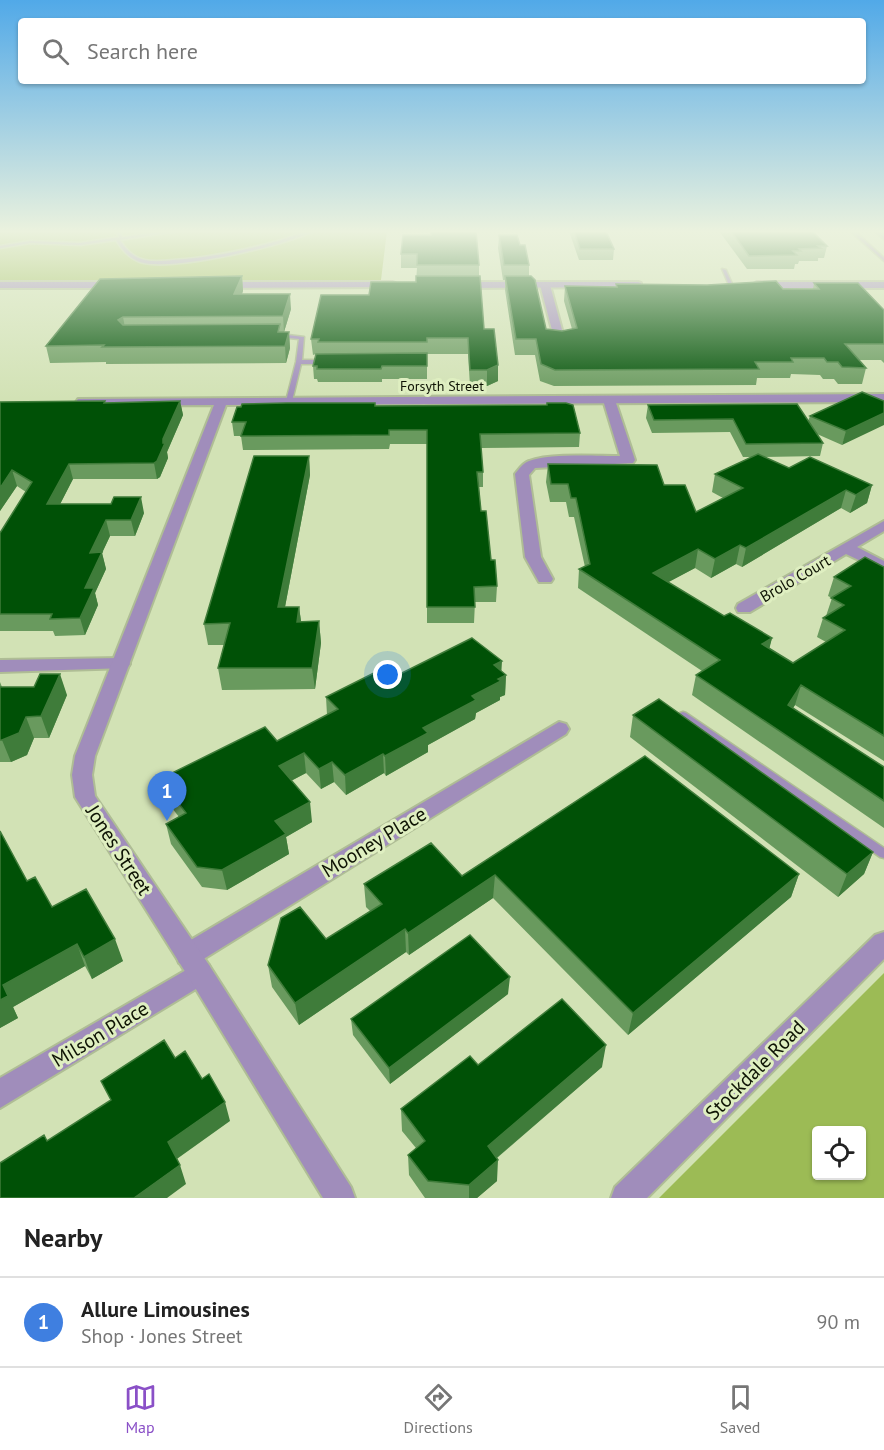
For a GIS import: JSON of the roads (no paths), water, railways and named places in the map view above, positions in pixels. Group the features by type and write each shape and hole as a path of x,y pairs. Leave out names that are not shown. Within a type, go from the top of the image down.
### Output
{"street":[{"path":"546,287 560,341"},
{"name":"Forsyth Street","path":"70,402 884,398"},
{"path":"545,579 533,557 522,474 531,464 556,460 628,460 609,400"},
{"name":"Jones Street","path":"221,402 85,756 82,775 84,797 194,964 340,1198"},
{"name":"Brolo Court","path":"744,608 884,525"},
{"name":"Brolo Court","path":"846,548 884,567"},
{"path":"0,666 121,664"},
{"name":"Mooney Place","path":"194,964 559,729"},
{"name":"Stockdale Road","path":"626,1198 884,942"},
{"name":"Milson Place","path":"0,1094 194,964"}],"lane":[{"path":"274,336 302,338 299,362 289,401"},
{"path":"299,362 334,362"},
{"path":"683,715 884,854"}],"place":[{"name":"Allure Limousines","path":"167,821"}]}
